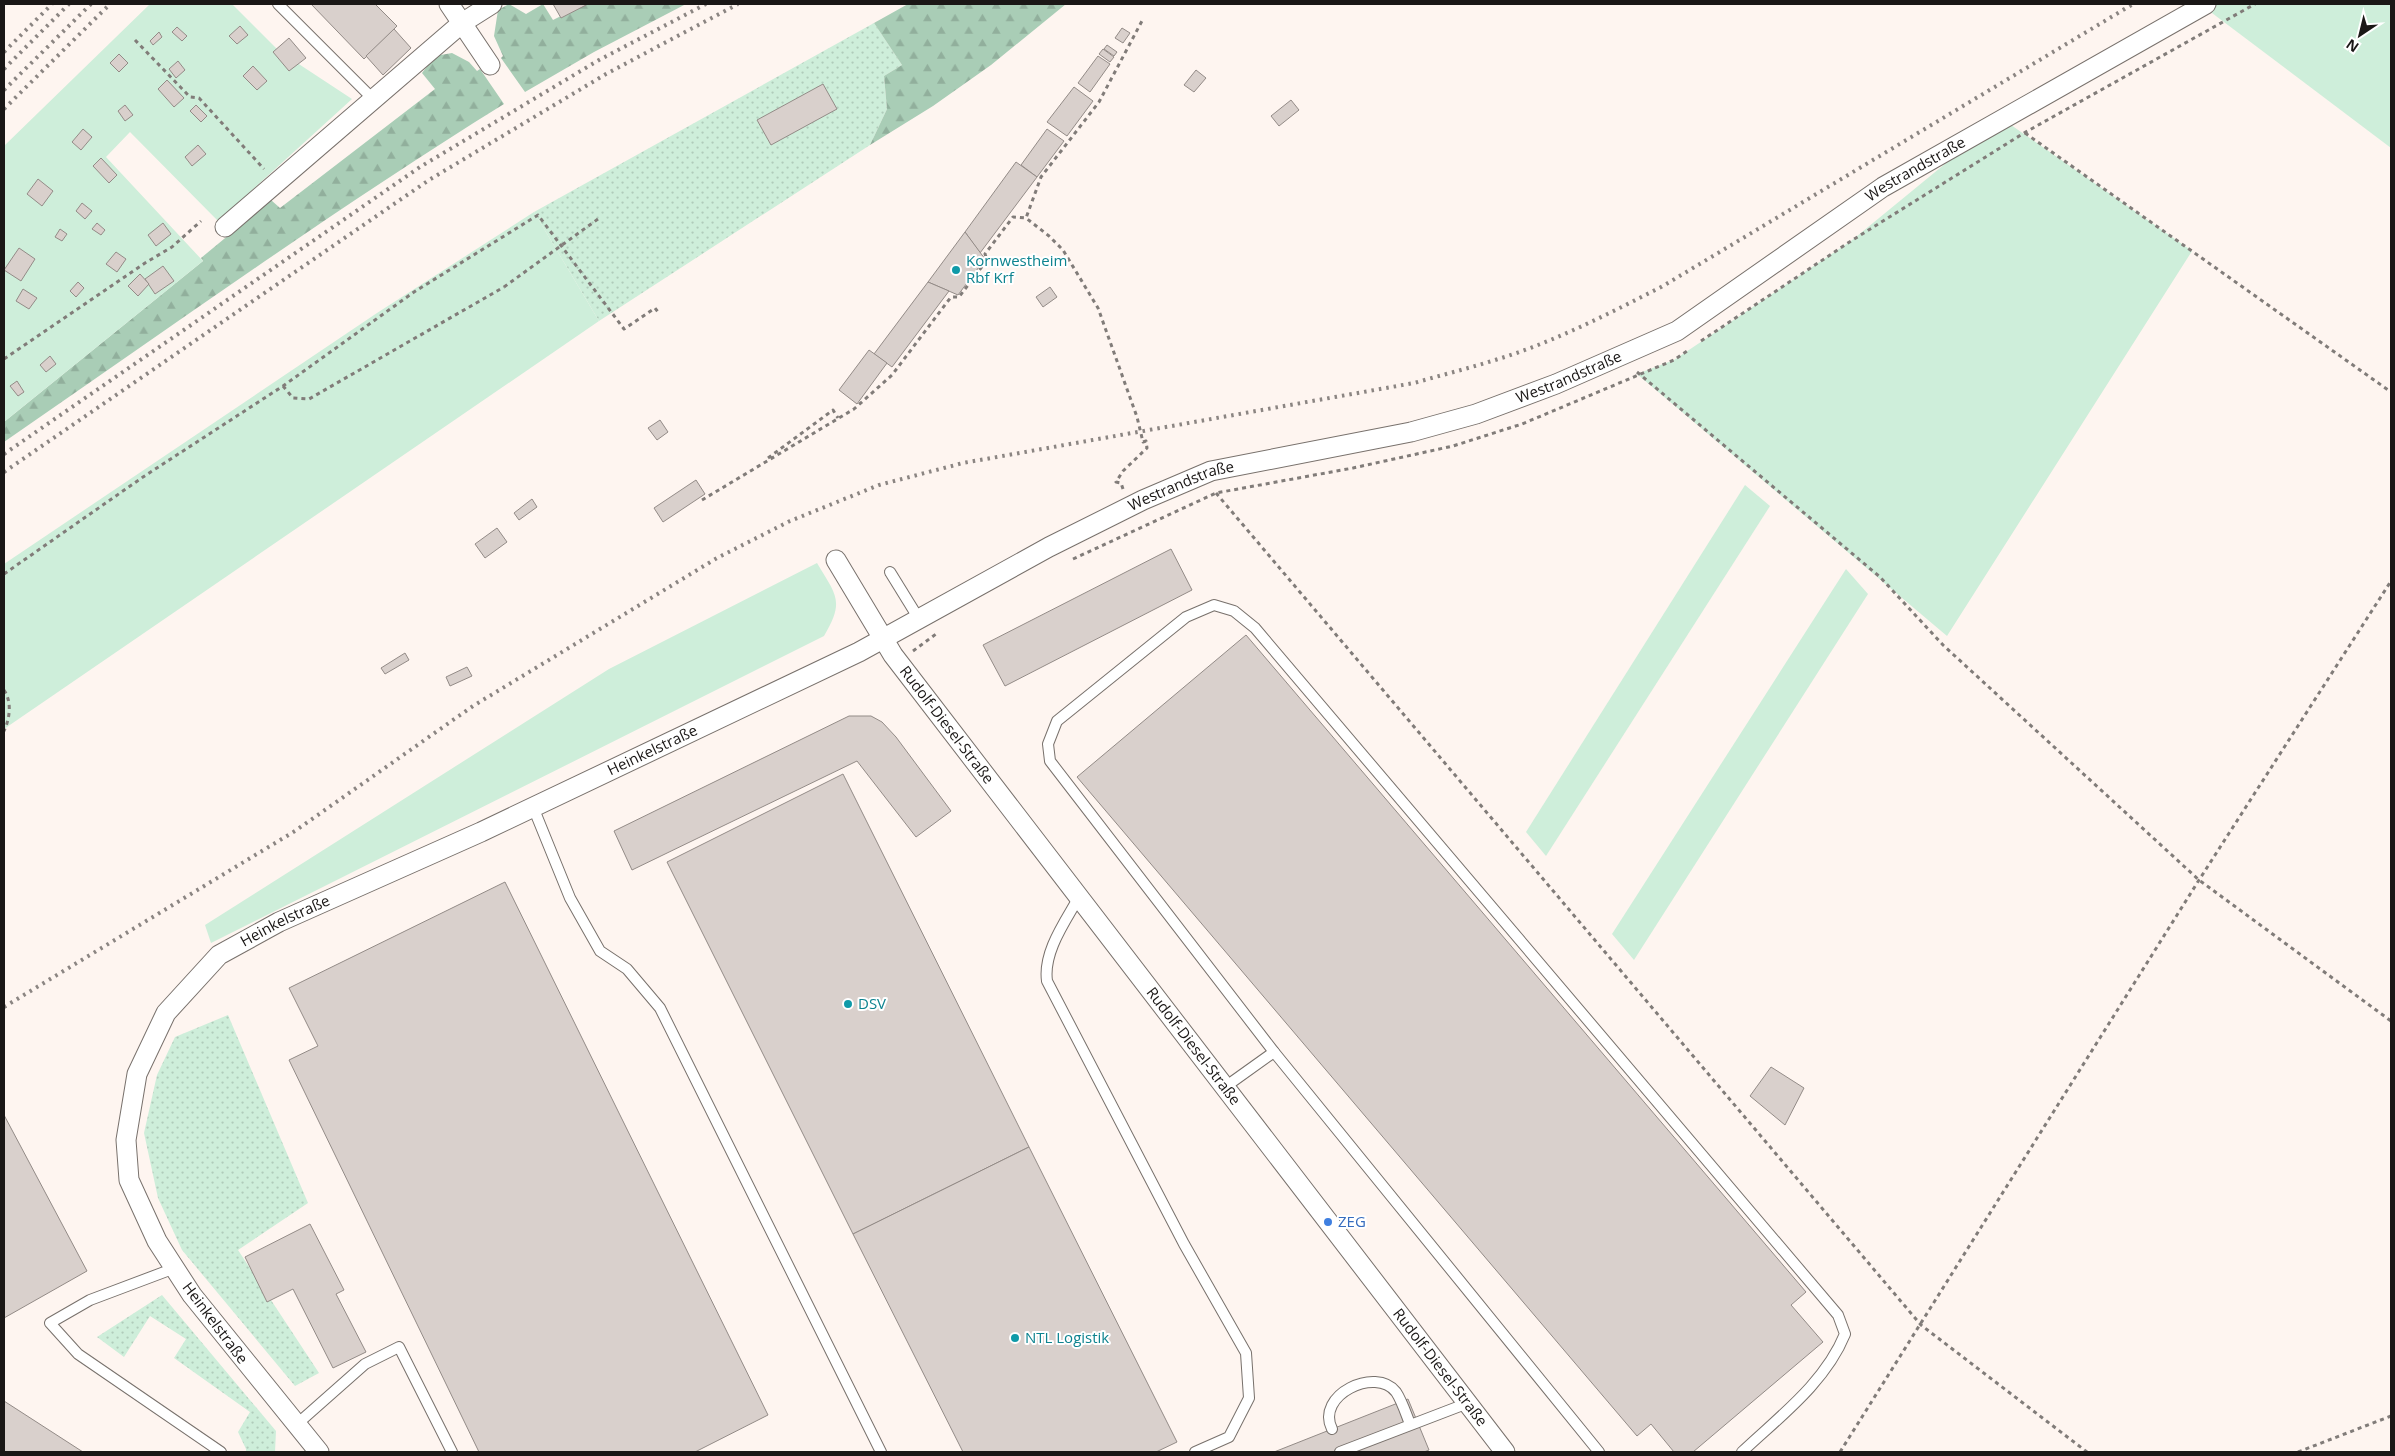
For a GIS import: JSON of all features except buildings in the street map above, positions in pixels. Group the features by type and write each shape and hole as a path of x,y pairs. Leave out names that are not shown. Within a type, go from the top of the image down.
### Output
{"street":[{"path":"449,4 490,65"},
{"path":"224,227 462,23 492,4"},
{"name":"Westrandstraße","path":"883,640 1049,546 1129,506 1211,471 1411,432 1476,414 1556,384 1626,355 1677,331 1883,187 2001,118 2206,4"},
{"name":"Rudolf-Diesel-Straße","path":"836,560 883,640 1505,1452"},
{"name":"Heinkelstraße","path":"318,1452 192,1295 157,1241 129,1180 126,1140 137,1074 166,1013 219,955 279,922 533,807 883,640"}],"lane":[{"path":"278,4 373,100"},
{"path":"890,572 919,619"},
{"path":"1598,1452 1274,1052 1050,761 1048,744 1057,720 1186,617 1214,605 1234,611 1255,628 1838,1315 1845,1334 1837,1354 1820,1377 1742,1452"},
{"path":"533,807 570,898 600,951 628,969 660,1008 881,1452"},
{"path":"1079,897 1052,948 1045,971 1046,981 1180,1235 1246,1353 1249,1398 1229,1437 1195,1452"},
{"path":"1225,1087 1274,1052"},
{"path":"174,1268 90,1300 50,1323 78,1354 222,1452"},
{"path":"296,1424 365,1364 399,1347 452,1452"},
{"path":"1332,1429 1327,1420 1330,1408 1338,1396 1355,1386 1370,1381 1387,1385 1395,1392 1410,1424"},
{"path":"1340,1452 1468,1403"}],"path":[{"path":"1026,218 1041,177 1099,102 1143,19"},
{"path":"135,40 190,97 199,98 276,182"},
{"path":"2001,118 2024,132 2391,392"},
{"path":"4,574 144,477 283,386 414,292 538,215 624,329 655,308 658,312"},
{"path":"702,500 854,409 892,375 950,297 959,297 987,260 985,254 1013,217 1026,218 1063,250 1098,308 1137,417 1143,442 1146,441 1147,448 1123,471 1116,482 1121,483 1129,506"},
{"path":"283,386 293,398 309,400 504,287 598,220"},
{"path":"4,359 145,263 172,247 202,221"},
{"path":"1626,355 1637,374 1880,577 1943,645 2199,880 2391,1021"},
{"path":"766,460 833,410 838,418"},
{"path":"1216,493 1921,1325 2087,1452"},
{"path":"1840,1452 2199,880 2391,581"},
{"path":"4,690 7,695 10,711 4,730"},
{"path":"2298,1452 2391,1416"}],"green space":[{"path":"150,4 232,4 279,51 352,99 218,221 130,132 106,157 203,261 4,422 4,146"},
{"path":"509,4 526,14 543,4 553,20 585,4 686,4 594,52 525,92 501,58 503,56 494,36 498,10"},
{"path":"908,4 1066,4 991,65 933,106 870,145 887,109 884,76 902,65 874,23"},
{"path":"2200,4 2391,4 2391,148"},
{"path":"874,23 902,65 884,76 887,109 870,145 599,321 534,212"},
{"path":"452,53 469,62 477,71 480,69 504,104 314,227 4,442 4,422 203,261 201,258 271,200 280,208 435,89 422,73 435,56"},
{"path":"2001,118 2192,251 1947,636 1637,374 1674,360 1851,241"},
{"path":"534,212 599,321 4,729 4,564 377,313"},
{"path":"1745,485 1770,506 1546,856 1526,832"},
{"path":"817,563 836,598 836,606 831,624 824,636 211,943 205,925 609,669"},
{"path":"1846,569 1868,594 1634,960 1612,934"},
{"path":"228,1015 308,1203 238,1250 319,1373 295,1386 182,1250 158,1198 144,1133 157,1075 175,1037"},
{"path":"162,1295 276,1431 275,1452 246,1452 238,1432 250,1412 174,1358 186,1339 150,1316 124,1357 97,1337"}],"railway":[{"path":"4,52 52,4"},
{"path":"4,69 69,4"},
{"path":"4,90 91,4"},
{"path":"4,109 110,4"},
{"path":"4,454 420,167 599,60 706,4"},
{"path":"4,472 429,180 606,74 738,4"},
{"path":"4,1007 295,831 473,706 717,558 790,521 879,485 963,463 1414,383 1523,351 1586,324 1663,286 2133,4"}],"place":[{"name":"Kornwestheim Rbf Krf","path":"956,270"},
{"name":"DSV","path":"848,1004"},
{"name":"ZEG","path":"1328,1222"},
{"name":"NTL Logistik","path":"1015,1338"}]}
